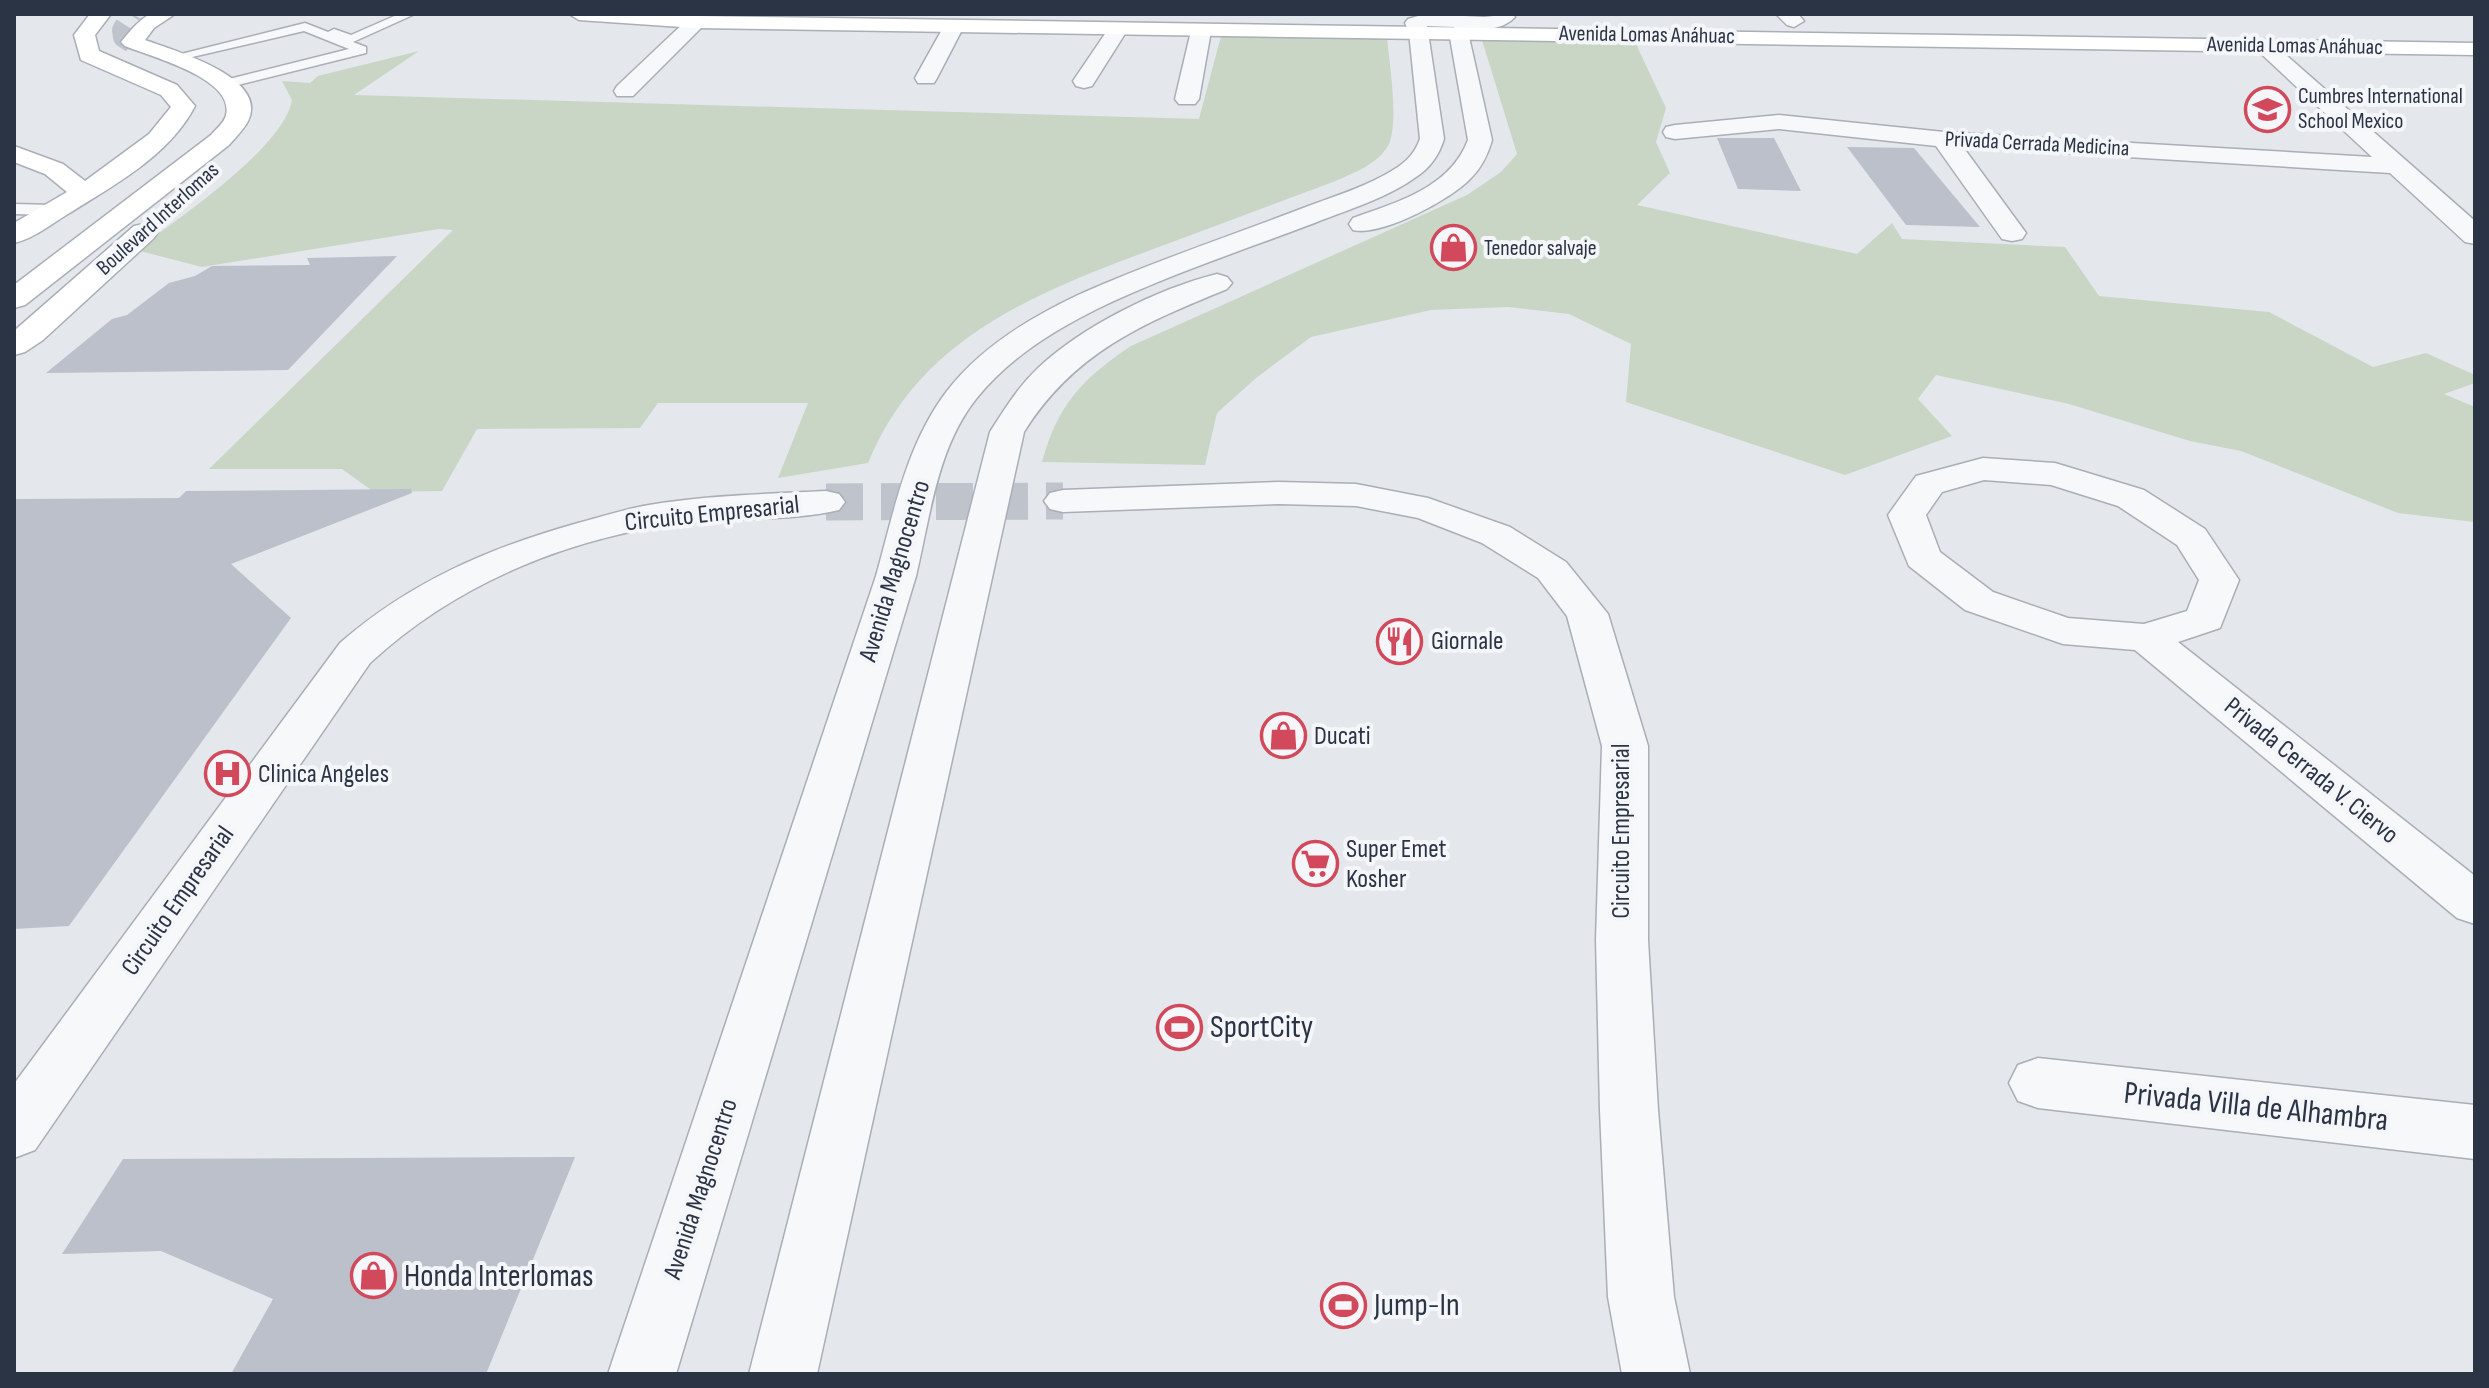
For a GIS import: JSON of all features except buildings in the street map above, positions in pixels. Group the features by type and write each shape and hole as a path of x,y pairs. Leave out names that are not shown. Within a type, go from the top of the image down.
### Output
{"main road":[{"path":"14,235 154,144 173,125 183,106 169,90 89,55 84,35 101,14"},
{"name":"Avenida Lomas Anáhuac","path":"579,14 696,22 1201,31 2263,45 2473,39"},
{"name":"Avenida Lomas Anáhuac","path":"1251,14 2139,24"},
{"name":"Boulevard Interlomas","path":"14,345 32,333 251,137 265,107 262,102 230,90 207,71 132,42 161,15"},
{"name":"Boulevard Interlomas","path":"14,299 220,140 238,118 240,108 230,90"},
{"name":"Boulevard Interlomas","path":"14,269 201,133 230,90"},
{"path":"14,153 54,169 83,192"}],"street":[{"path":"783,1374 1007,432 1021,406 1040,382 1092,339 1160,306 1403,208 1428,196 1466,170 1477,156 1480,140 1439,32 1414,26 1420,21 1491,22 1505,17"},
{"path":"625,91 696,22"},
{"path":"926,78 954,26"},
{"path":"1084,81 1118,29"},
{"path":"1187,99 1201,31"},
{"name":"Avenida Magnocentro","path":"642,1374 939,431 958,400 982,372 1045,324 1122,287 1364,194 1420,162 1429,151 1432,139 1439,32"},
{"path":"2263,45 2475,236"},
{"name":"Privada Cerrada Medicina","path":"1675,132 1779,122 1944,139 2399,166"},
{"path":"1944,139 2012,233"},
{"path":"1983,469 2055,474 2131,498 2191,537 2219,580 2205,619 2146,638 2063,631 1979,601 1923,558 1907,515 1929,484 1983,469"},
{"name":"Circuito Empresarial","path":"1063,501 1279,493 1356,495 1428,509 1496,535 1552,570 1587,614 1625,746 1622,940 1629,1110 1641,1297 1656,1374"},
{"name":"Circuito Empresarial","path":"14,1131 355,653 404,610 460,579 559,539 646,517 728,507 826,502"},
{"name":"Privada Cerrada V. Ciervo","path":"2146,638 2475,904"},
{"name":"Privada Villa de Alhambra","path":"2038,1083 2475,1132"}],"lane":[{"path":"314,14 299,23 351,39 409,14"},
{"path":"175,57 305,27 362,50 293,68 230,90"},
{"path":"240,41 293,68"},
{"path":"14,209 54,210"}],"green space":[{"path":"1221,36 1387,37 1393,127 1386,149 1369,165 1347,176 1111,265 1026,302 986,325 950,351 918,382 890,419 868,463 778,478 808,403 658,403 640,428 477,429 442,491 374,492 342,469 209,469 453,230 439,229 202,267 136,250 226,182 270,139 285,119 292,100 282,81 310,83 318,76 419,51 354,95 1199,119"},
{"path":"1482,40 1635,42 1666,108 1656,142 1670,173 1637,205 1857,254 1892,223 1902,239 2065,247 2099,296 2269,312 2373,367 2426,353 2475,375 2475,383 2444,394 2475,407 2475,522 2398,513 2241,451 2190,441 2069,404 1936,375 1918,399 1952,436 1845,475 1626,402 1631,344 1569,314 1508,307 1431,310 1311,337 1256,378 1217,413 1205,465 1042,462 1056,424 1074,395 1099,370 1131,346 1467,195 1501,172 1517,154"}],"tunnel":[{"path":"132,42 124,37 123,30 133,14"},
{"path":"826,502 1063,501"}],"place":[{"name":"Cumbres International School Mexico","path":"2267,109"},
{"name":"Tenedor salvaje","path":"1453,248"},
{"name":"Giornale","path":"1400,641"},
{"name":"Ducati","path":"1283,736"},
{"name":"Clinica Angeles","path":"227,774"},
{"name":"Super Emet Kosher","path":"1315,864"},
{"name":"SportCity","path":"1179,1027"},
{"name":"Honda Interlomas","path":"373,1276"},
{"name":"Jump-In","path":"1343,1305"}]}
